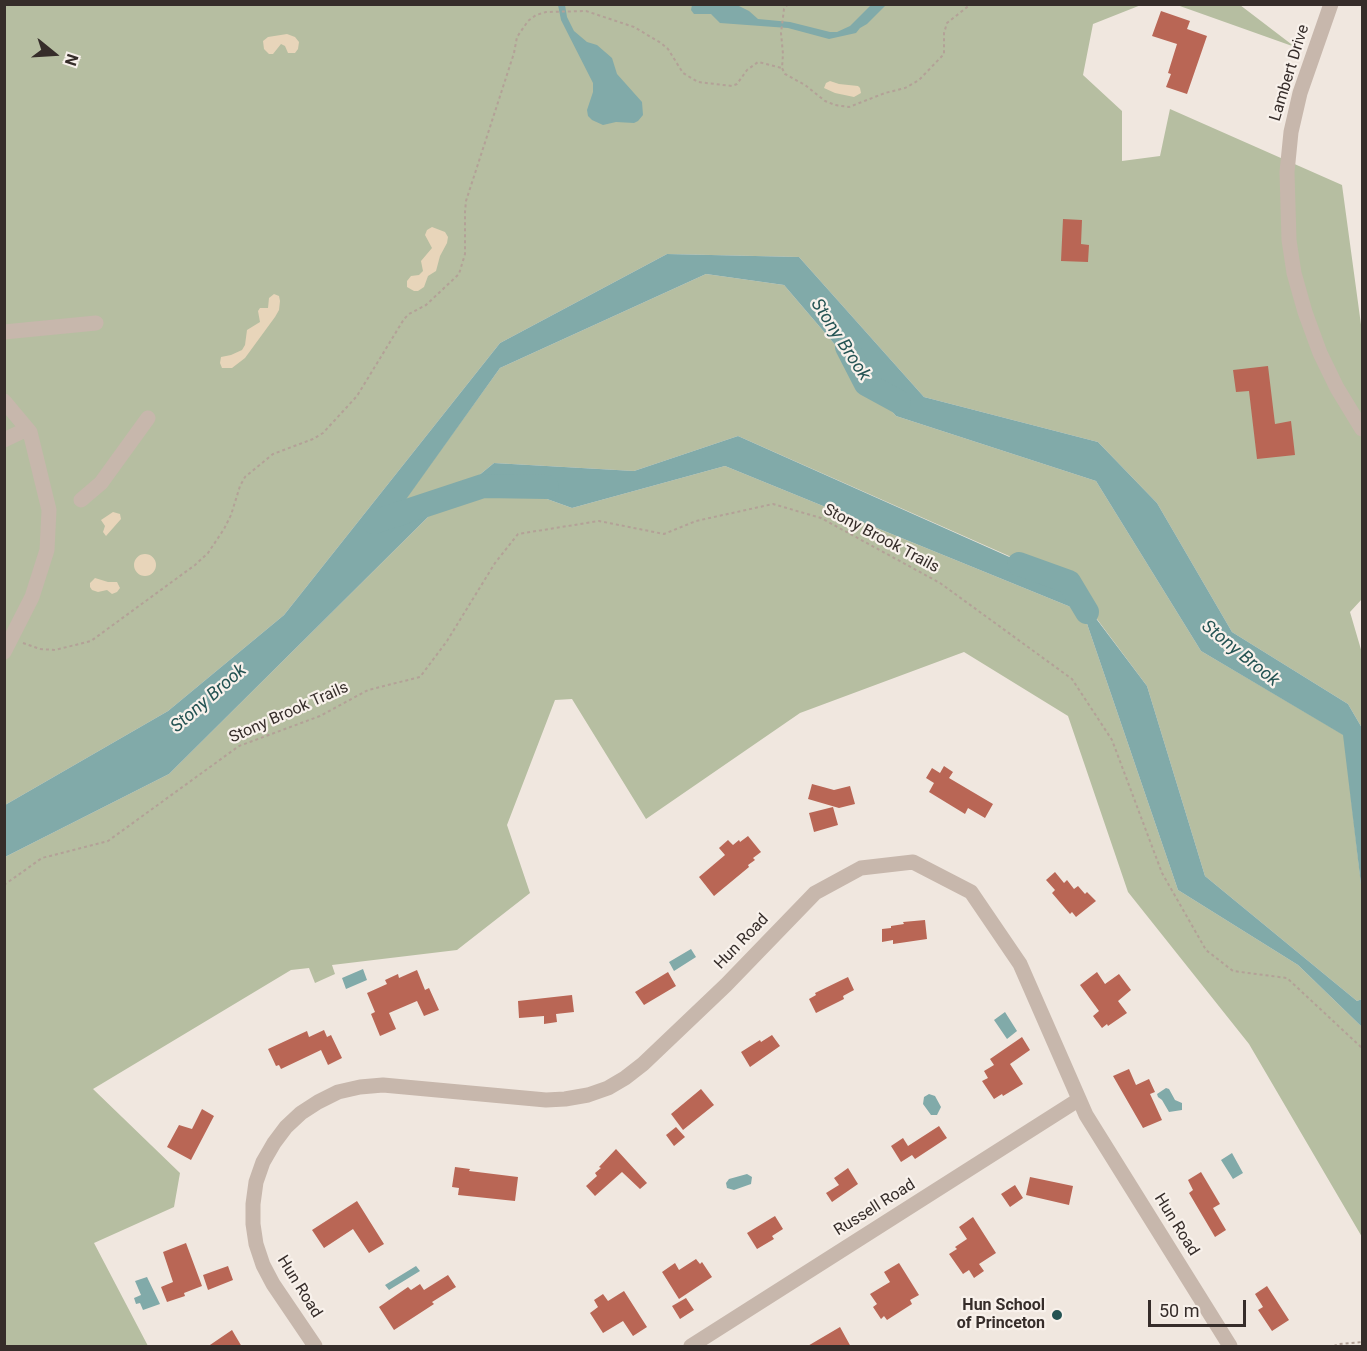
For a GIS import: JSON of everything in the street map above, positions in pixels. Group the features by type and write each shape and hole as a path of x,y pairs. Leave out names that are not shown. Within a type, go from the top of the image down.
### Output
{"street":[{"name":"Lambert Drive","path":"1331,4 1300,93 1291,132 1287,172 1287,206 1292,261 1305,312 1320,353 1337,388 1362,429"},
{"path":"4,332 96,323"},
{"path":"4,401 27,429 49,510 47,550 32,597 4,652"},
{"path":"81,500 101,483 148,418"},
{"path":"4,440 27,429"},
{"name":"Hun Road","path":"315,1347 263,1265 256,1244 253,1224 256,1182 263,1162 286,1127 301,1113 338,1092 383,1085 546,1100 565,1100 608,1088 643,1064 726,985 815,893 861,868 913,862 971,892 1020,964 1078,1100 1230,1347"},
{"name":"Russell Road","path":"691,1347 1078,1100"}],"path":[{"path":"788,4 784,8 781,33 782,68 785,74 825,101 843,107 856,106 885,93 905,88 919,80 944,54 944,33 947,23 971,4"},
{"path":"12,638 33,648 56,650 76,646 99,635 178,578 208,553 231,515 245,477 257,465 273,454 323,433 349,406 408,314 426,305 459,274 465,254 466,201 514,53 517,37 528,21 536,15 546,12 586,11 604,16 652,36 668,49 683,74 698,82 732,86 758,62 782,68"},
{"name":"Stony Brook Trails","path":"4,885 42,858 108,841 239,746 320,716 368,690 420,677 447,641 495,562 518,534 598,521 664,534 696,521 772,504 820,518 940,583 1072,678 1112,740 1162,873 1206,950 1233,972 1287,978 1362,1048"},
{"path":"1334,1347 1340,1344 1362,1342"}],"green space":[{"path":"5,5 1141,5 1093,24 1083,75 1122,111 1122,161 1160,156 1170,109 1342,185 1362,332 1362,599 1350,612 1362,653 1362,728 1348,704 1232,632 1157,503 1098,442 924,397 799,257 667,254 500,343 284,615 168,711 5,805"},
{"path":"1177,5 1240,5 1295,47"},
{"path":"706,274 784,285 896,416 1096,481 1201,651 1344,735 1362,893 1362,999 1357,1001 1205,876 1147,686 1070,583 738,436 634,471 494,463 461,490 391,519 500,368"},
{"path":"725,466 1083,612 1178,890 1298,965 1362,1027 1362,1237 1249,1044 1128,892 1068,716 964,652 800,713 646,819 572,699 555,700 507,825 530,893 457,950 332,965 335,974 315,983 309,968 291,970 93,1089 180,1173 174,1207 94,1243 148,1346 5,1346 5,857 169,774 435,510 497,481 572,508"}],"sand":[{"path":"287,34 295,37 299,42 295,53 288,53 285,46 281,44 273,54 269,54 264,49 263,41 268,37"},
{"path":"830,81 858,86 861,93 854,97 835,93 824,88"},
{"path":"432,227 445,232 448,237 447,243 436,271 428,276 424,287 414,291 407,287 407,281 411,276 419,275 423,271 421,261 432,248 425,235"},
{"path":"274,294 279,296 280,301 275,317 245,358 232,368 222,368 221,357 242,350 247,330 260,322 258,311 260,308 268,308 269,298"},
{"path":"113,512 120,514 121,519 106,536 103,532 105,526 101,520"},
{"path":"145,554 153,557 156,565 153,573 145,576 137,573 134,565 137,557"},
{"path":"95,578 117,582 120,588 112,594 107,590 98,592 92,590 90,583"}],"water":[{"path":"558,5 565,5 567,17 574,31 587,42 597,45 612,58 617,74 642,102 643,115 638,121 603,125 588,116 587,110 593,92 593,83 561,20"},
{"path":"692,5 737,5 758,19 790,22 837,32 850,26 871,5 886,5 856,33 829,39 788,28 720,23 711,14 694,14 691,10"},
{"path":"667,254 799,257 924,397 1098,442 1157,503 1232,632 1348,704 1362,728 1362,893 1343,735 1201,651 1096,481 896,416 784,285 706,274 500,368 392,519 461,490 494,463 634,471 738,436 1070,584 1147,686 1205,876 1357,1001 1362,999 1362,1027 1298,965 1178,890 1083,612 725,466 572,508 497,481 435,510 169,774 5,857 5,805 168,711 284,615 500,343"},
{"path":"691,949 696,957 674,971 669,962"},
{"path":"363,969 367,980 346,989 342,978"},
{"path":"1005,1012 1017,1031 1007,1039 994,1020"},
{"path":"1166,1088 1175,1100 1182,1103 1182,1110 1169,1112 1158,1097 1157,1094"},
{"path":"929,1094 935,1096 941,1107 937,1115 931,1115 923,1104 924,1097"},
{"path":"1232,1153 1243,1173 1233,1179 1221,1160"},
{"path":"747,1174 752,1177 751,1184 734,1190 727,1188 726,1183 729,1179"},
{"path":"416,1266 420,1271 389,1290 385,1285"},
{"path":"147,1277 160,1304 143,1310 140,1303 136,1304 134,1298 141,1295 135,1281"}],"building":[{"path":"1161,11 1190,21 1187,29 1207,36 1187,94 1166,87 1177,44 1152,36"},
{"path":"1063,219 1082,220 1081,244 1089,245 1088,262 1061,261"},
{"path":"1268,366 1275,424 1291,421 1295,455 1257,459 1249,391 1236,392 1233,370"},
{"path":"944,766 953,772 949,778 993,804 985,818 968,808 965,814 929,792 934,783 926,778 932,768 940,773"},
{"path":"812,784 834,790 850,786 855,804 839,808 808,799"},
{"path":"833,807 838,825 814,832 809,813"},
{"path":"748,836 761,852 753,858 755,860 748,865 749,867 714,896 699,877 725,855 719,848 728,840 733,845"},
{"path":"1055,872 1064,883 1067,880 1074,889 1078,886 1096,901 1076,917 1072,912 1070,914 1052,893 1055,890 1046,880"},
{"path":"925,920 927,939 893,944 893,940 882,942 882,929 904,924 903,922"},
{"path":"417,970 425,990 429,988 439,1010 424,1016 417,1001 389,1013 396,1029 380,1036 371,1014 375,1012 367,993 387,984 385,980 398,974 399,978"},
{"path":"668,972 676,986 644,1005 635,992"},
{"path":"1097,972 1105,984 1119,974 1131,990 1118,1001 1127,1013 1102,1028 1093,1016 1099,1011 1080,985"},
{"path":"848,977 854,990 843,996 844,999 816,1013 809,999 816,995 815,993"},
{"path":"572,995 574,1012 556,1014 557,1022 544,1024 544,1016 519,1018 518,1001"},
{"path":"324,1030 327,1037 331,1035 342,1058 328,1065 321,1050 281,1069 279,1065 276,1066 268,1049 307,1031 309,1037"},
{"path":"772,1035 780,1046 750,1067 741,1052"},
{"path":"1022,1037 1030,1050 1010,1064 1023,1084 994,1099 982,1081 988,1078 984,1071 994,1065 990,1059"},
{"path":"1129,1069 1136,1085 1149,1079 1155,1092 1150,1094 1162,1120 1143,1128 1113,1076"},
{"path":"701,1089 714,1105 683,1130 671,1114"},
{"path":"202,1109 214,1116 191,1160 167,1147 179,1125 192,1129"},
{"path":"939,1126 947,1138 915,1159 912,1155 901,1162 891,1146 903,1138 908,1146"},
{"path":"676,1127 685,1137 674,1146 666,1135"},
{"path":"616,1149 647,1183 640,1189 622,1172 595,1196 586,1186 597,1176 595,1173 601,1168 599,1167"},
{"path":"455,1167 518,1177 515,1201 458,1195 459,1188 452,1187"},
{"path":"848,1168 858,1184 832,1202 826,1193 839,1185 834,1178"},
{"path":"1201,1172 1220,1204 1213,1208 1226,1230 1215,1237 1189,1193 1193,1190 1188,1180"},
{"path":"1030,1177 1073,1186 1069,1205 1026,1195"},
{"path":"1015,1185 1023,1198 1010,1207 1001,1194"},
{"path":"357,1201 384,1244 369,1253 353,1229 324,1248 312,1230"},
{"path":"775,1216 783,1229 772,1236 774,1239 757,1249 747,1233"},
{"path":"973,1217 996,1253 979,1264 984,1271 974,1278 969,1270 963,1274 949,1254 967,1239 959,1227"},
{"path":"186,1243 202,1286 184,1293 185,1296 167,1302 161,1287 173,1282 163,1252"},
{"path":"696,1259 700,1264 702,1262 712,1277 679,1299 662,1272 675,1263 679,1270"},
{"path":"899,1263 919,1295 910,1300 912,1304 887,1320 884,1316 881,1319 873,1307 877,1304 870,1294 890,1282 884,1272"},
{"path":"228,1266 233,1280 208,1290 203,1275"},
{"path":"448,1275 456,1287 394,1330 379,1307 408,1287 411,1290 420,1284 424,1290"},
{"path":"1267,1286 1289,1320 1272,1331 1258,1310 1263,1307 1255,1294"},
{"path":"624,1291 647,1327 633,1336 623,1321 603,1333 590,1313 598,1307 594,1300 603,1294 608,1301"},
{"path":"686,1298 694,1310 680,1319 672,1306"},
{"path":"840,1327 851,1347 806,1347"},
{"path":"232,1330 242,1347 207,1347"}],"waterway":[{"name":"Stony Brook","path":"847,347 866,384 899,402"},
{"name":"Stony Brook","path":"374,522 483,486 547,487"},
{"name":"Stony Brook","path":"1019,564 1069,582 1087,612"}],"place":[{"name":"Hun School of Princeton","path":"1057,1315"}]}
